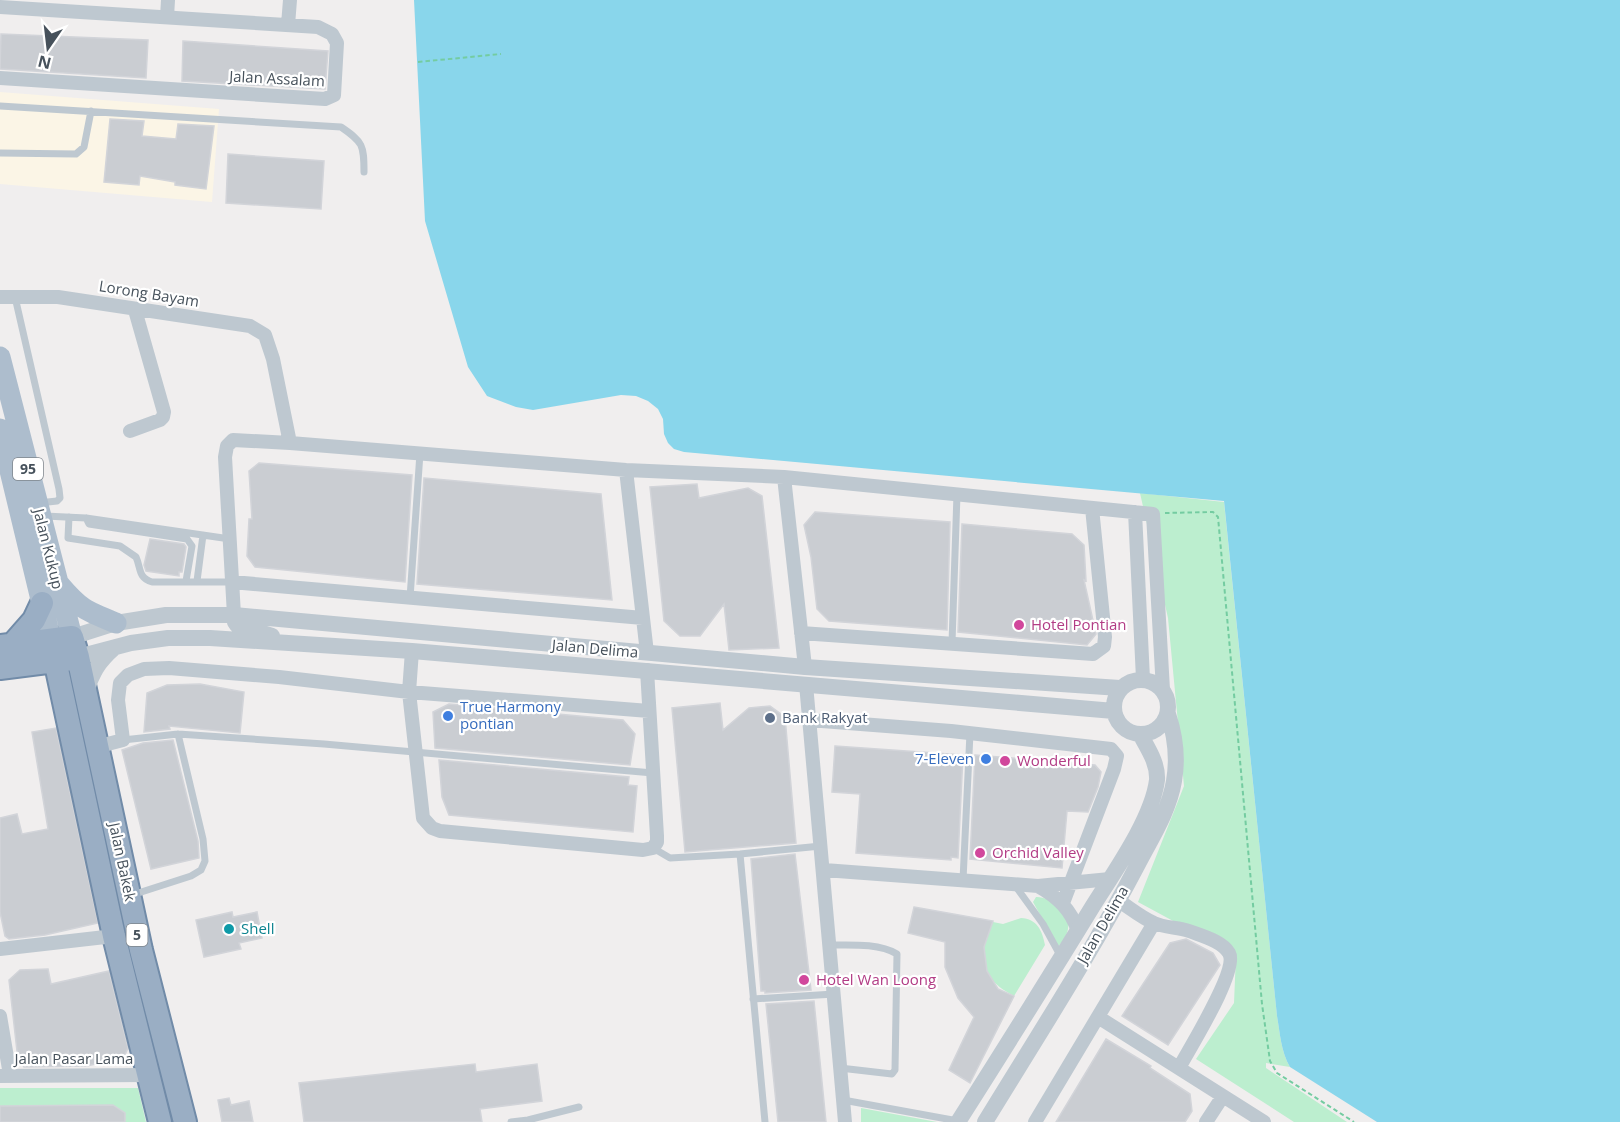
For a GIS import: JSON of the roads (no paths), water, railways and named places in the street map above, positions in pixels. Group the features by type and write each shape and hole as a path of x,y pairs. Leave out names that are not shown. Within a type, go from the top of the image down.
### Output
{"highway":[{"path":"6,646 28,629 42,603"},
{"path":"6,646 64,649"},
{"path":"0,668 64,649"},
{"name":"Jalan Bakek","path":"64,649 85,693 141,950 185,1122"},
{"name":"Jalan Bakek","path":"64,649 114,936 160,1122"}],"main road":[{"name":"Jalan Kukup","path":"0,357 56,582 64,649"},
{"name":"Jalan Kukup","path":"0,429 42,603 64,649"},
{"path":"56,582 74,603 84,610 116,622"}],"street":[{"path":"167,17 168,0"},
{"path":"288,25 290,0"},
{"name":"Jalan Assalam","path":"0,7 44,5 167,17 318,27 332,34 336,44 336,85 332,98 325,99 0,78"},
{"name":"Lorong Bayam","path":"0,297 58,297 250,326 265,335 273,359 290,443"},
{"path":"130,430 164,417 135,309"},
{"path":"307,646 237,625 235,622 225,457 227,446 233,440 626,470 784,477 1154,514 1163,690 1168,701 1167,714 1162,725 1152,732 1140,734 1128,731 1118,723 1114,711 1114,699 1120,688 1131,681 1143,680 1154,683 1163,690"},
{"path":"412,651 410,692 414,752 423,818 432,828 440,831 643,850 653,848 657,842 657,836 647,662 626,470"},
{"path":"784,477 824,870 845,1122"},
{"path":"801,633 952,643 1080,655 1100,651 1104,646 1105,637 1092,508"},
{"path":"1135,512 1143,680"},
{"path":"232,582 643,618"},
{"name":"Jalan Delima","path":"64,649 116,622 166,615 234,615 647,662 805,676 1114,711"},
{"name":"Jalan Delima","path":"64,649 114,648 168,638 210,638 307,646 647,662"},
{"path":"85,693 93,670 100,660 114,648"},
{"path":"96,747 123,740 118,699 120,683 128,675 144,669 169,668 279,677 410,692 649,711"},
{"name":"Jalan Delima","path":"805,676 1120,688"},
{"name":"Jalan Delima","path":"985,1122 1119,901 1166,809 1172,792 1176,760 1175,740 1167,714"},
{"path":"809,720 970,733 1103,747 1115,752 1117,759 1114,769 1063,903"},
{"name":"Jalan Delima","path":"959,1122 1110,879 1144,820 1156,782 1157,771 1140,734"},
{"path":"824,870 1038,886 1110,879"},
{"path":"1038,886 1063,903 1078,931"},
{"path":"1119,901 1154,923 1187,930 1218,943 1229,953 1231,965 1222,989 1179,1068"},
{"path":"1035,1122 1154,923"},
{"path":"0,949 114,936"},
{"path":"0,1016 5,1076"},
{"path":"1098,1017 1264,1122"},
{"name":"Jalan Pasar Lama","path":"5,1076 147,1075"},
{"path":"1206,1122 1223,1096"}],"lane":[{"path":"0,106 341,127 360,140 364,151 364,171"},
{"path":"0,153 76,154 84,147 91,111"},
{"path":"15,297 60,498 38,510"},
{"path":"410,598 420,453"},
{"path":"952,643 957,494"},
{"path":"38,510 69,517 230,539"},
{"path":"69,517 68,538 120,546 136,557 141,575 145,580 152,582 232,582"},
{"path":"86,518 89,524 187,539 192,546 186,581"},
{"path":"197,581 203,535"},
{"path":"963,880 970,733"},
{"path":"123,740 178,734 653,773"},
{"path":"129,896 191,876 201,870 206,861 203,839 178,734"},
{"path":"653,848 670,858 821,846"},
{"path":"740,854 765,1122"},
{"path":"1014,884 1043,924 1061,957"},
{"path":"830,945 870,947 890,950 897,954 895,1070 892,1074 840,1068"},
{"path":"753,999 834,994"},
{"path":"843,1100 959,1122"},
{"path":"511,1122 579,1107"}],"water":[{"path":"414,0 1620,0 1620,1122 1377,1122 1290,1067 1283,1049 1277,1016 1224,501 684,452 674,449 668,443 664,434 663,419 658,409 648,401 636,396 621,395 533,410 516,407 487,396 468,367 425,221"}],"place":[{"name":"Hotel Pontian","path":"1019,625"},
{"name":"True Harmony pontian","path":"448,716"},
{"name":"Bank Rakyat","path":"770,718"},
{"name":"7-Eleven","path":"986,759"},
{"name":"Wonderful","path":"1005,761"},
{"name":"Orchid Valley","path":"980,853"},
{"name":"Shell","path":"229,929"},
{"name":"Hotel Wan Loong","path":"804,980"}]}
